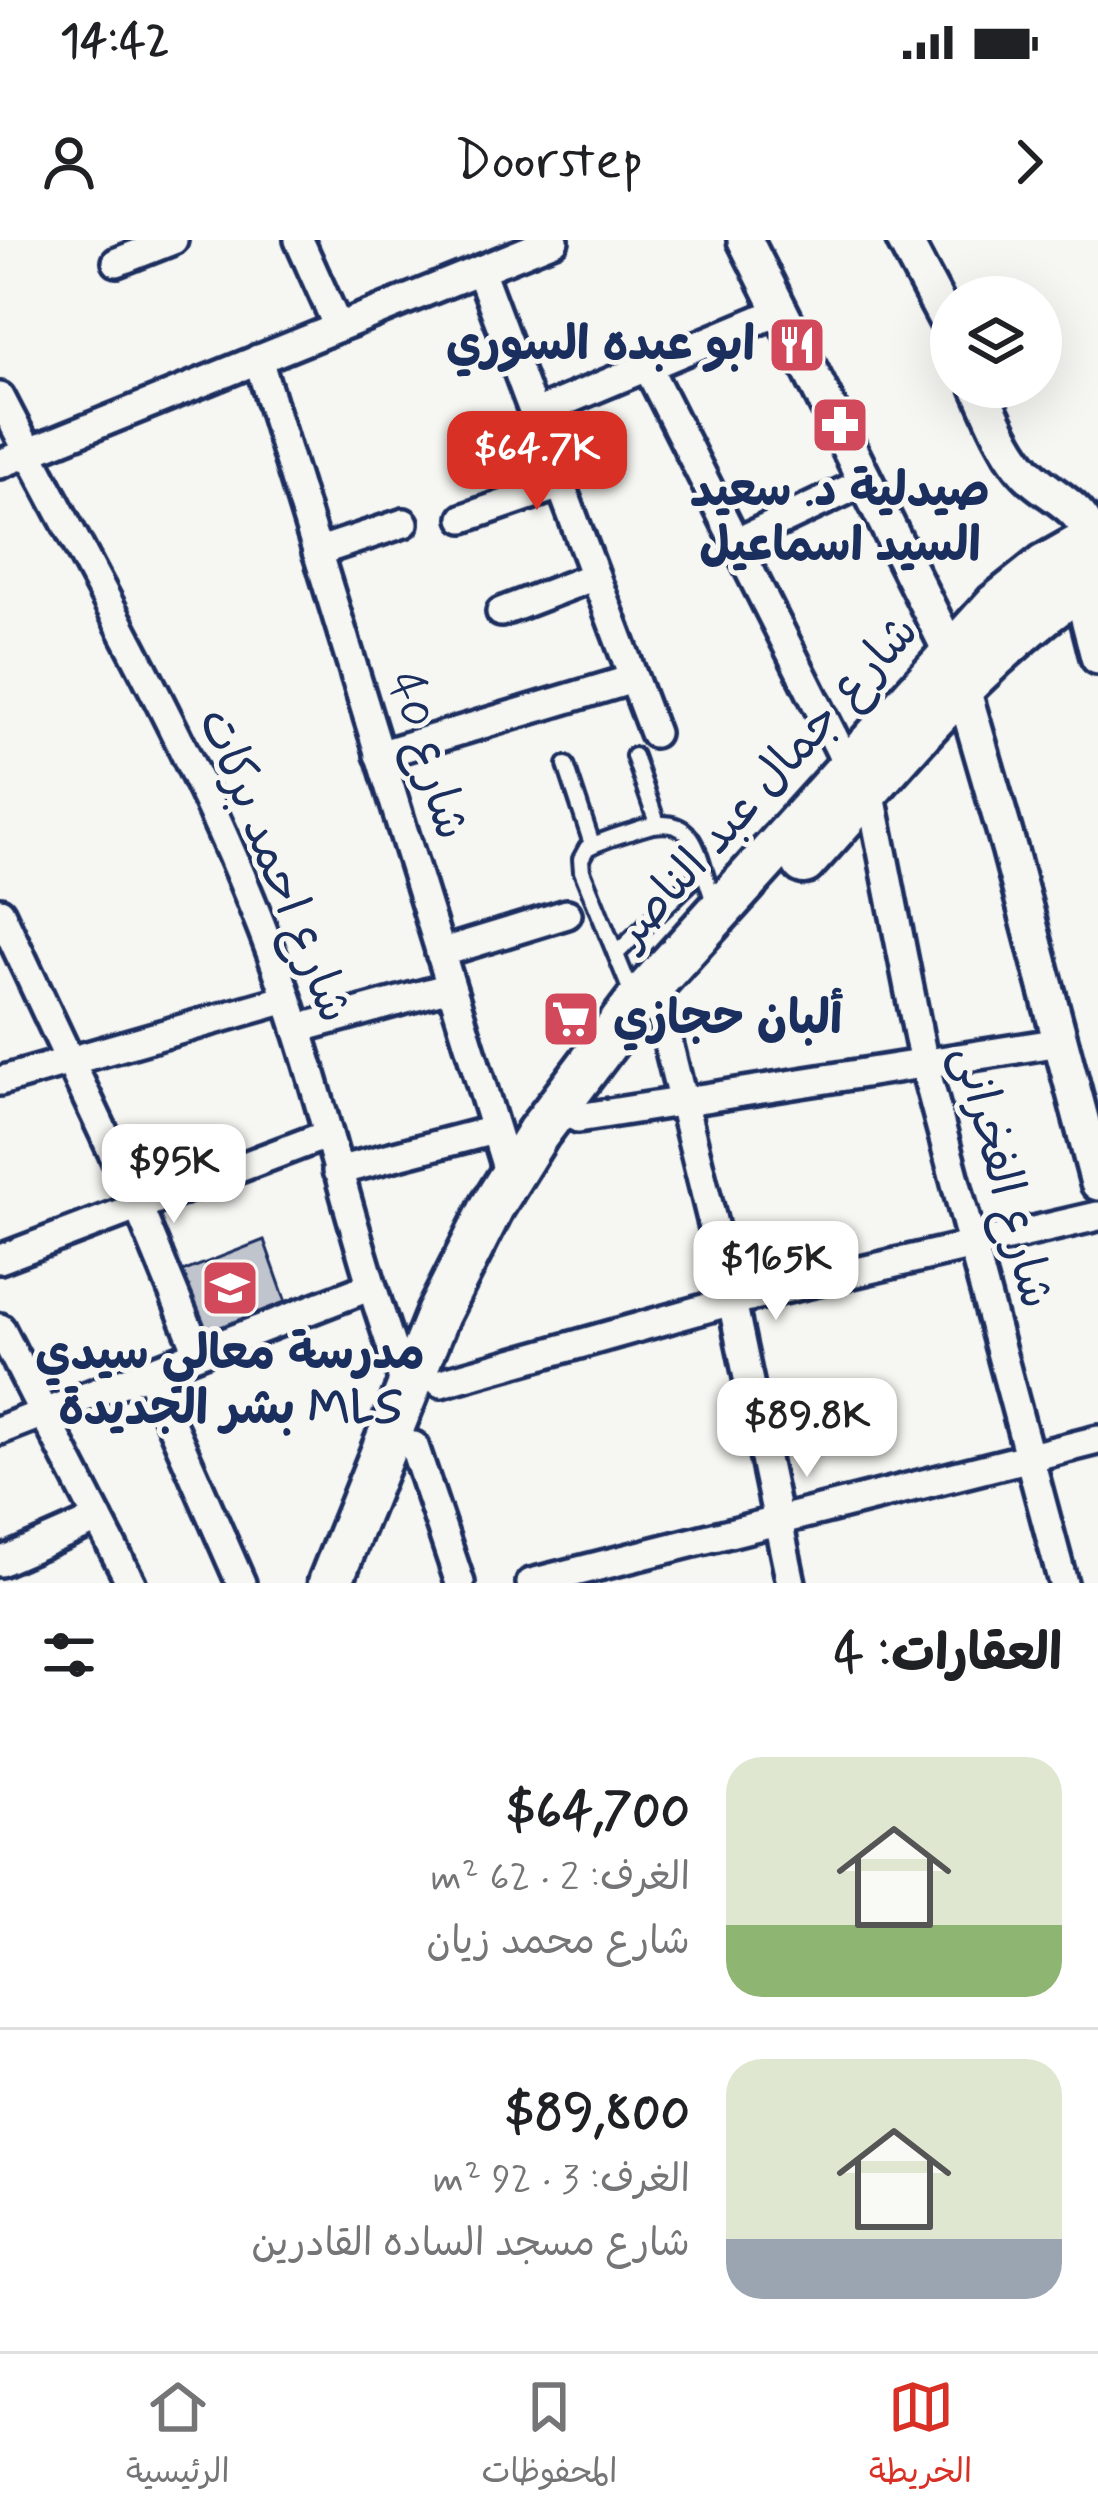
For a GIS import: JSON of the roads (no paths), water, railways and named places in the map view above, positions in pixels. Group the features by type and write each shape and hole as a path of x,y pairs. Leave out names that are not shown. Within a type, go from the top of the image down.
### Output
{"main road":[{"name":"شارع جمال عبد الناصر","path":"355,1583 415,1446 424,1387 464,1260 569,1088 649,1010 957,671 1011,641 1092,560"},
{"name":"شارع جمال عبد الناصر","path":"330,1583 424,1387 495,1255 649,1010 720,914 860,779"}],"street":[{"path":"117,262 173,240"},
{"path":"299,240 338,327"},
{"path":"0,464 554,240"},
{"path":"745,240 957,671 1098,1183"},
{"path":"904,240 930,289"},
{"path":"480,270 654,733"},
{"path":"534,414 778,312"},
{"name":"شارع 40","path":"258,359 510,1178"},
{"name":"شارع الفخرانى","path":"646,366 860,779 924,1064 1063,1583"},
{"name":"شارع احمد بركات","path":"0,397 199,784 251,901 297,1029 370,1287 424,1387"},
{"path":"990,408 1020,465 1045,490 1082,514 1092,560 1098,657"},
{"path":"735,543 864,482"},
{"path":"464,518 560,485"},
{"path":"317,552 404,524"},
{"path":"500,612 595,576"},
{"path":"379,755 633,679"},
{"path":"0,912 138,1206 198,1352"},
{"path":"440,953 567,914"},
{"path":"297,1029 450,987"},
{"path":"0,1081 287,999"},
{"path":"649,1010 683,1102 791,1583"},
{"path":"578,1118 1061,1042"},
{"path":"337,1171 494,1130"},
{"path":"0,1258 326,1135"},
{"path":"424,1387 731,1301 1098,1216"},
{"path":"0,1430 370,1287"},
{"path":"0,1328 130,1583"},
{"path":"148,1372 242,1583"},
{"path":"532,1583 1098,1440"},
{"path":"415,1446 460,1583"},
{"path":"0,1562 98,1520"},
{"path":"0,1572 4,1583"}],"lane":[{"path":"634,756 657,823"},
{"path":"566,765 592,844"},
{"path":"649,1010 616,954 582,871 583,853 592,844 657,823 683,826 720,914"},
{"path":"616,954 703,870"}],"place":[{"name":"ابو عبده السوري","path":"797,345"},
{"name":"صيدلية د. سعيد السيد اسماعيل","path":"840,425"},
{"name":"ألبان حجازي","path":"571,1019"},
{"name":"مدرسة معالي سيدي بشر الجديدة MLS","path":"230,1288"}]}
